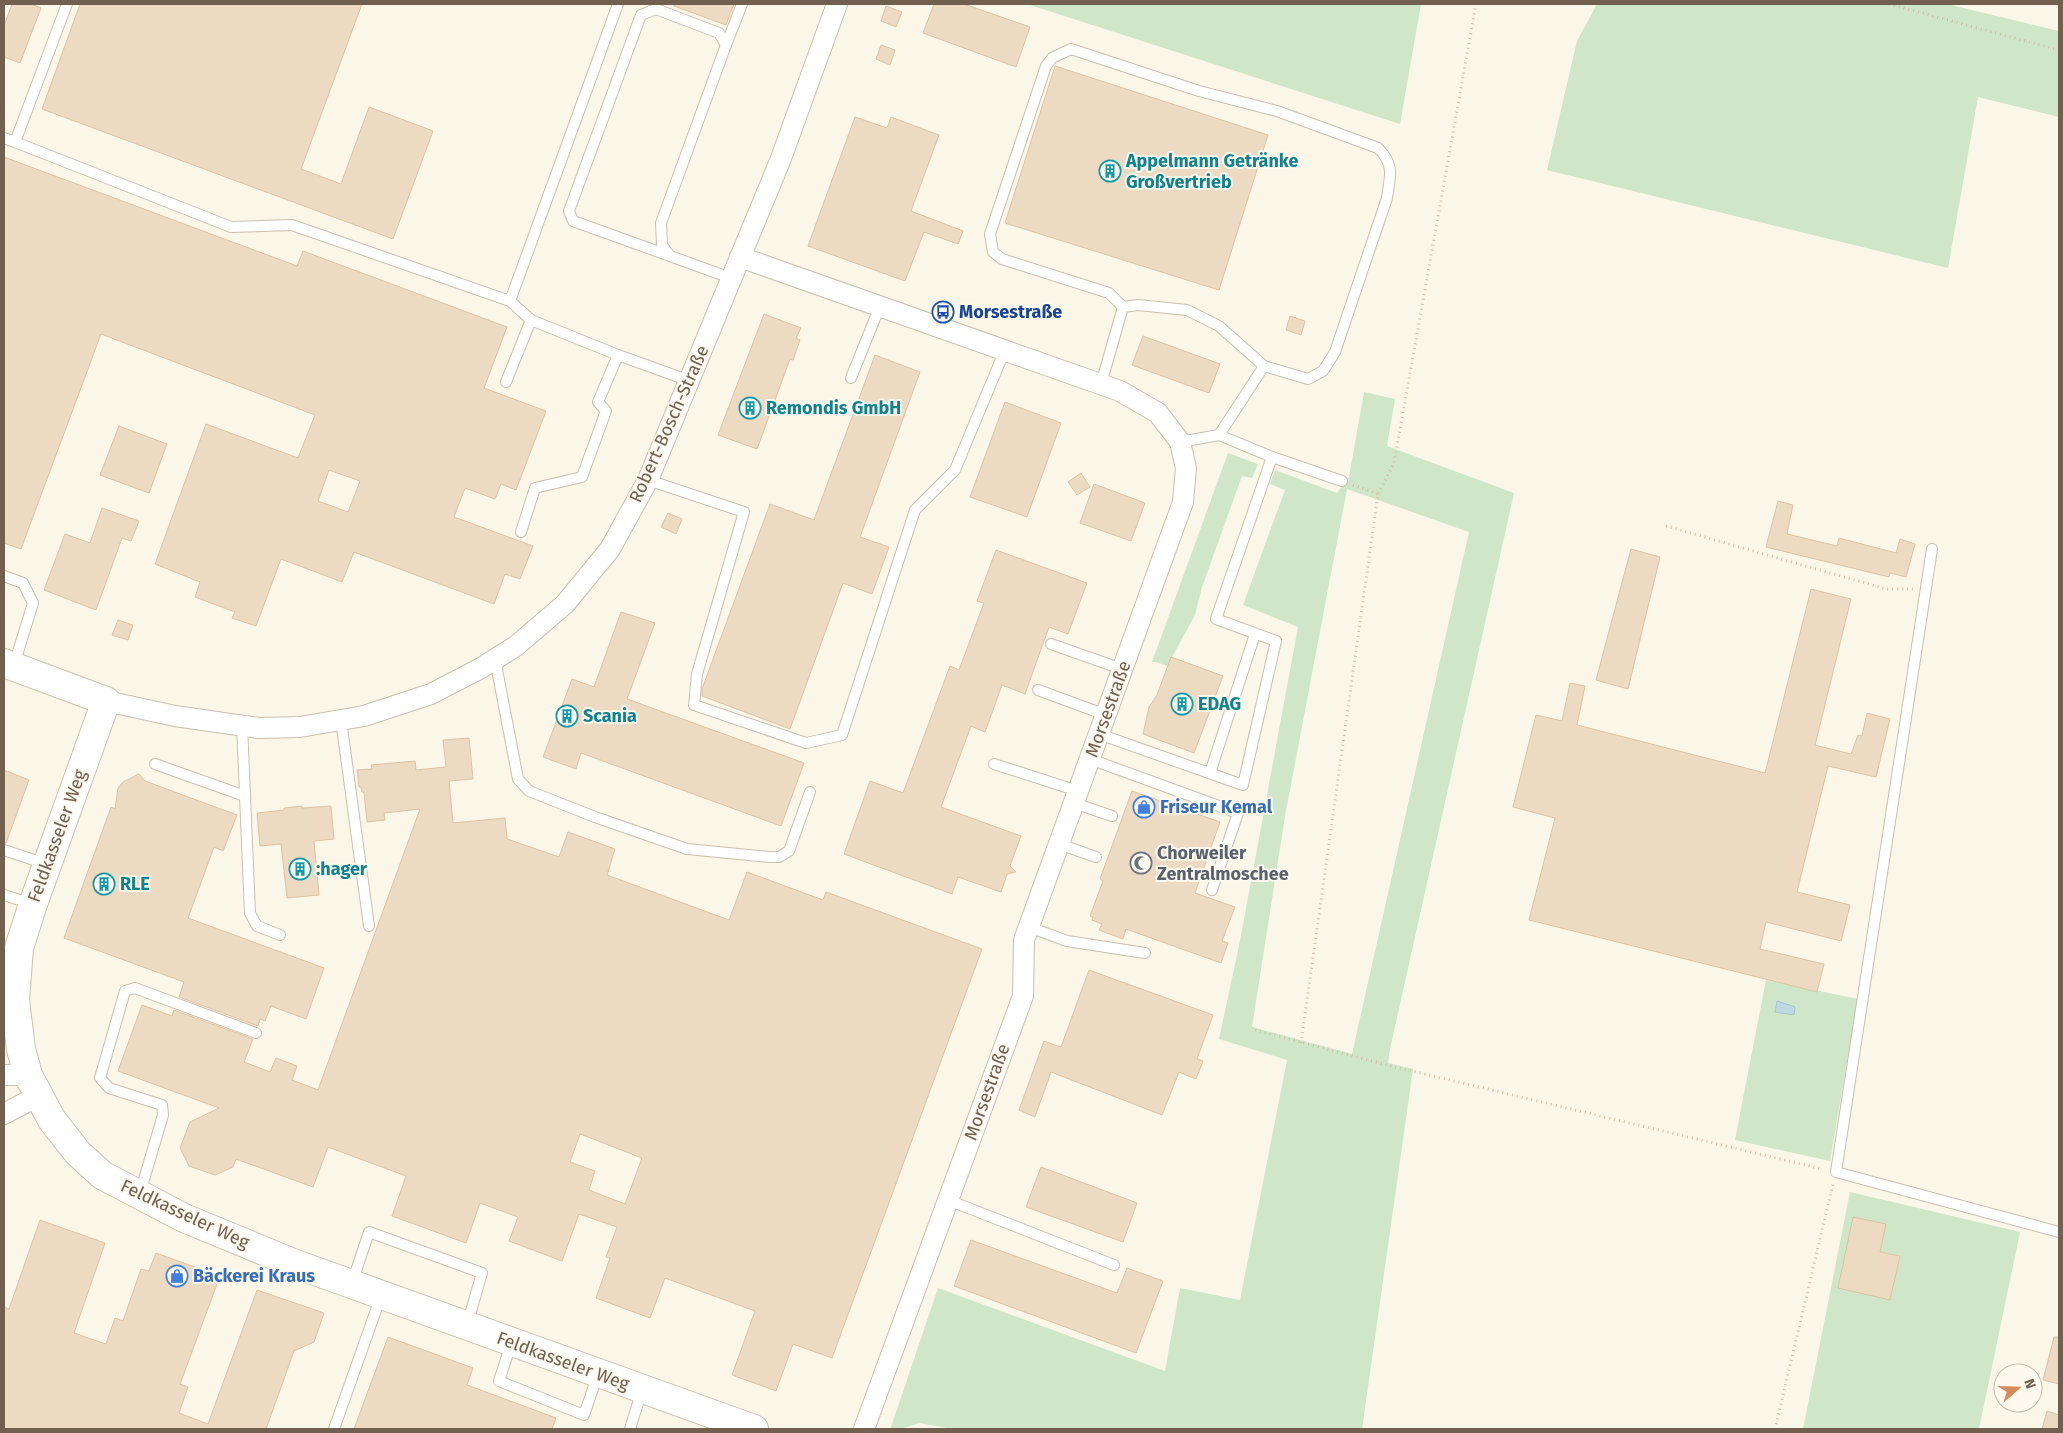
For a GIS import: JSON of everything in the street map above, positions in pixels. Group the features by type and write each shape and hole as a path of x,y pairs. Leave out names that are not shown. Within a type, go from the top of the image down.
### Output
{"street":[{"name":"Robert-Bosch-Straße","path":"9,665 106,701 175,716 259,728 300,727 364,716 431,694 516,646 565,604 610,549 648,480 780,161 837,4"},
{"name":"Morsestraße","path":"740,257 1120,391 1158,413 1180,442 1186,468 1183,502 1028,927 1024,940 1023,996 864,1429"},
{"name":"Feldkasseler Weg","path":"106,701 32,904 10,977 15,1000 23,1082 78,1153 102,1175 193,1222 293,1263 642,1389 723,1424 754,1429"},
{"path":"4,1003 10,977"},
{"path":"4,1114 23,1082"}],"lane":[{"path":"15,142 67,4"},
{"path":"510,301 618,4"},
{"path":"645,4 569,211 573,221 731,278"},
{"path":"670,256 662,245 661,223 742,4"},
{"path":"641,15 656,9 719,33 726,45"},
{"path":"1071,49 1199,91 1277,111 1378,148 1387,158 1390,175 1387,198 1335,352 1324,371 1308,379 1264,366 1219,326 1187,310 1138,305 1123,307 1109,292 1002,259 993,252 990,234 1046,66 1052,58 1071,49"},
{"path":"4,138 231,227 292,225 510,301 531,320 618,355 690,380"},
{"path":"851,378 880,306"},
{"path":"1101,384 1123,307"},
{"path":"506,382 531,320"},
{"path":"648,480 744,512 697,674 694,704 806,743 842,736 915,510 955,470 1006,350"},
{"path":"522,532 535,488 582,477 606,410 598,402 618,355"},
{"path":"1219,435 1264,366"},
{"path":"1180,442 1219,435 1272,457 1342,481"},
{"path":"1038,690 1102,725 1210,773 1243,785 1276,641 1216,620 1272,457"},
{"path":"1932,549 1836,1172 2059,1232"},
{"path":"4,576 23,583 33,603 9,665"},
{"path":"1210,773 1255,634"},
{"path":"1051,644 1122,669"},
{"path":"495,659 518,780 530,791 595,817 687,849 769,856 779,856 789,851 810,792"},
{"path":"341,720 369,926"},
{"path":"242,725 250,912 257,926 280,936"},
{"path":"1090,760 1238,813 1212,890"},
{"path":"155,764 245,796"},
{"path":"994,764 1076,797 1112,816"},
{"path":"1059,844 1096,857"},
{"path":"4,850 47,864"},
{"path":"4,894 32,904"},
{"path":"1028,927 1068,940 1145,953"},
{"path":"139,1194 163,1114 162,1104 109,1088 100,1078 125,991 135,988 256,1033"},
{"path":"948,1200 1114,1266"},
{"path":"351,1284 369,1232 482,1272 467,1326"},
{"path":"334,1429 382,1295"},
{"path":"512,1343 499,1381 584,1415 598,1373"},
{"path":"630,1429 642,1389"}],"path":[{"path":"1301,1043 1378,494 1394,463 1476,4"},
{"path":"1889,4 2059,50"},
{"path":"1342,481 1378,494"},
{"path":"1666,526 1886,589 1926,589"},
{"path":"1255,1030 1301,1043 1836,1172 1775,1429"}],"green space":[{"path":"1027,4 1421,4 1400,124"},
{"path":"1597,4 1947,4 2059,31 2059,117 1978,97 1948,268 1547,170 1577,41"},
{"path":"1364,392 1395,399 1387,446 1514,493 1390,1049 1388,1063 1413,1069 1362,1429 952,1429 920,1423 900,1429 892,1429 891,1427 938,1288 1165,1371 1180,1288 1240,1300 1287,1060 1219,1039 1240,941 1298,627 1243,605 1285,490 1270,484 1275,470 1337,493 1349,477","holes":["1347,489 1469,532 1352,1054 1252,1027 1285,816"]},
{"path":"1228,453 1258,464 1252,478 1242,476 1202,587 1195,615 1167,666 1152,662"},
{"path":"1766,980 1858,999 1830,1161 1735,1140"},
{"path":"1850,1192 2020,1232 1979,1429 1803,1429"}],"water":[{"path":"1777,1001 1795,1007 1794,1015 1775,1012"}],"building":[{"path":"12,4 31,4 41,8 20,63 4,57 4,26"},
{"path":"80,4 362,4 301,169 341,184 369,107 433,131 393,239 42,109"},
{"path":"674,4 734,4 726,25 674,6"},
{"path":"934,4 964,4 1030,27 1016,67 923,33"},
{"path":"886,6 902,12 896,27 881,21"},
{"path":"881,45 895,50 890,65 876,59"},
{"name":"Appelmann Getränke Großvertrieb","path":"1055,66 1268,135 1219,290 1005,223"},
{"path":"855,117 887,128 891,117 939,135 911,211 963,231 958,244 924,232 905,281 808,246"},
{"path":"4,157 297,266 303,251 507,327 484,388 546,411 516,490 501,484 495,499 465,488 454,517 533,546 520,579 505,574 494,604 354,552 342,582 281,559 256,626 232,618 235,612 195,597 200,582 155,564 206,424 298,458 315,415 101,334 21,549 4,543","holes":["329,470 360,481 348,512 318,501"]},
{"name":"Remondis GmbH","path":"764,314 801,328 796,338 800,340 793,360 790,359 757,449 718,435"},
{"path":"1290,316 1305,321 1301,335 1286,330"},
{"path":"1143,336 1220,364 1209,393 1132,365"},
{"path":"875,355 920,372 860,537 889,547 872,594 843,583 790,729 702,696 702,689 770,504 814,520"},
{"path":"1005,402 1061,423 1027,517 970,497"},
{"path":"119,426 167,444 149,493 100,475"},
{"path":"1081,473 1090,487 1077,495 1068,482"},
{"path":"1094,484 1145,503 1131,541 1080,523"},
{"path":"1778,501 1793,505 1787,534 1837,546 1839,538 1896,553 1900,539 1915,544 1906,577 1890,573 1889,577 1766,547"},
{"path":"102,508 139,521 131,541 122,538 96,610 44,590 65,534 90,543"},
{"path":"668,513 682,519 676,534 661,527"},
{"path":"1631,549 1660,557 1628,689 1596,680"},
{"path":"996,550 1087,583 1068,634 1049,627 1025,694 1002,685 985,732 971,726 941,807 1021,836 1010,866 1016,872 1007,874 1001,892 958,877 952,894 844,854 870,781 903,793 950,666 959,670 984,603 977,601"},
{"path":"1811,589 1851,599 1815,745 1851,754 1858,735 1862,736 1867,713 1890,719 1876,777 1828,766 1797,892 1850,905 1841,941 1766,922 1760,949 1824,964 1817,992 1529,920 1555,818 1513,807 1536,715 1562,721 1570,683 1585,686 1577,725 1765,773"},
{"path":"621,612 655,623 627,699 804,763 781,826 581,753 576,769 543,757 572,679 594,687"},
{"path":"118,620 133,625 128,640 112,635"},
{"name":"EDAG","path":"1171,657 1223,676 1194,753 1143,734 1149,707 1157,695"},
{"path":"469,738 473,779 449,781 453,823 505,818 507,839 559,857 568,832 615,849 607,875 729,920 747,872 823,900 826,892 982,949 832,1358 793,1344 776,1391 732,1375 755,1311 665,1278 650,1318 596,1298 610,1258 606,1257 617,1227 579,1214 562,1261 509,1241 518,1217 480,1203 466,1243 392,1216 406,1176 328,1147 313,1187 236,1159 233,1167 215,1175 189,1166 180,1148 190,1122 219,1108 118,1071 142,1005 172,1016 174,1010 253,1039 244,1062 270,1072 276,1058 297,1066 292,1080 318,1090 420,809 384,813 385,820 367,822 364,792 359,787 357,770 372,769 371,765 415,761 416,770 446,767 443,740","holes":["580,1134 642,1158 625,1204 589,1190 595,1171 570,1162"]},
{"path":"4,770 29,780 6,843 4,843"},
{"path":"139,774 145,781 237,815 223,851 214,847 188,918 324,968 306,1019 271,1006 265,1021 260,1019 258,1026 179,997 184,982 64,938 111,807 115,809 118,788 123,782"},
{"path":"1132,791 1220,822 1195,893 1235,907 1222,941 1228,943 1221,963 1126,929 1123,939 1099,930 1102,924 1092,920 1093,917 1090,916 1103,881 1100,879"},
{"path":"302,806 302,808 331,806 334,839 314,841 319,895 287,898 281,844 260,846 257,813"},
{"path":"1089,970 1213,1015 1197,1059 1203,1061 1196,1079 1179,1072 1162,1115 1051,1072 1035,1117 1019,1110 1044,1041 1061,1047"},
{"path":"1041,1167 1137,1203 1123,1242 1026,1207"},
{"path":"1853,1217 1886,1224 1880,1252 1900,1256 1890,1300 1838,1288"},
{"path":"40,1220 105,1243 74,1333 106,1344 115,1318 123,1321 141,1269 149,1271 156,1253 220,1276 180,1384 188,1387 179,1413 208,1424 257,1290 324,1313 314,1342 294,1351 266,1429 4,1429 4,1307 9,1309"},
{"path":"971,1240 1117,1293 1127,1268 1163,1281 1136,1353 954,1286"},
{"path":"388,1337 473,1368 467,1385 556,1418 552,1429 354,1429"},
{"path":"2054,1337 2059,1337 2059,1384 2043,1380"},
{"path":"2047,1411 2059,1415 2059,1429 2042,1429"}],"place":[{"name":"Appelmann Getränke Großvertrieb","path":"1110,171"},
{"name":"Morsestraße","path":"943,312"},
{"name":"Remondis GmbH","path":"750,408"},
{"name":"EDAG","path":"1182,704"},
{"name":"Scania","path":"567,716"},
{"name":"Friseur Kemal","path":"1144,807"},
{"name":"Chorweiler Zentralmoschee","path":"1141,863"},
{"name":":hager","path":"300,869"},
{"name":"RLE","path":"104,884"},
{"name":"Bäckerei Kraus","path":"177,1276"}]}
